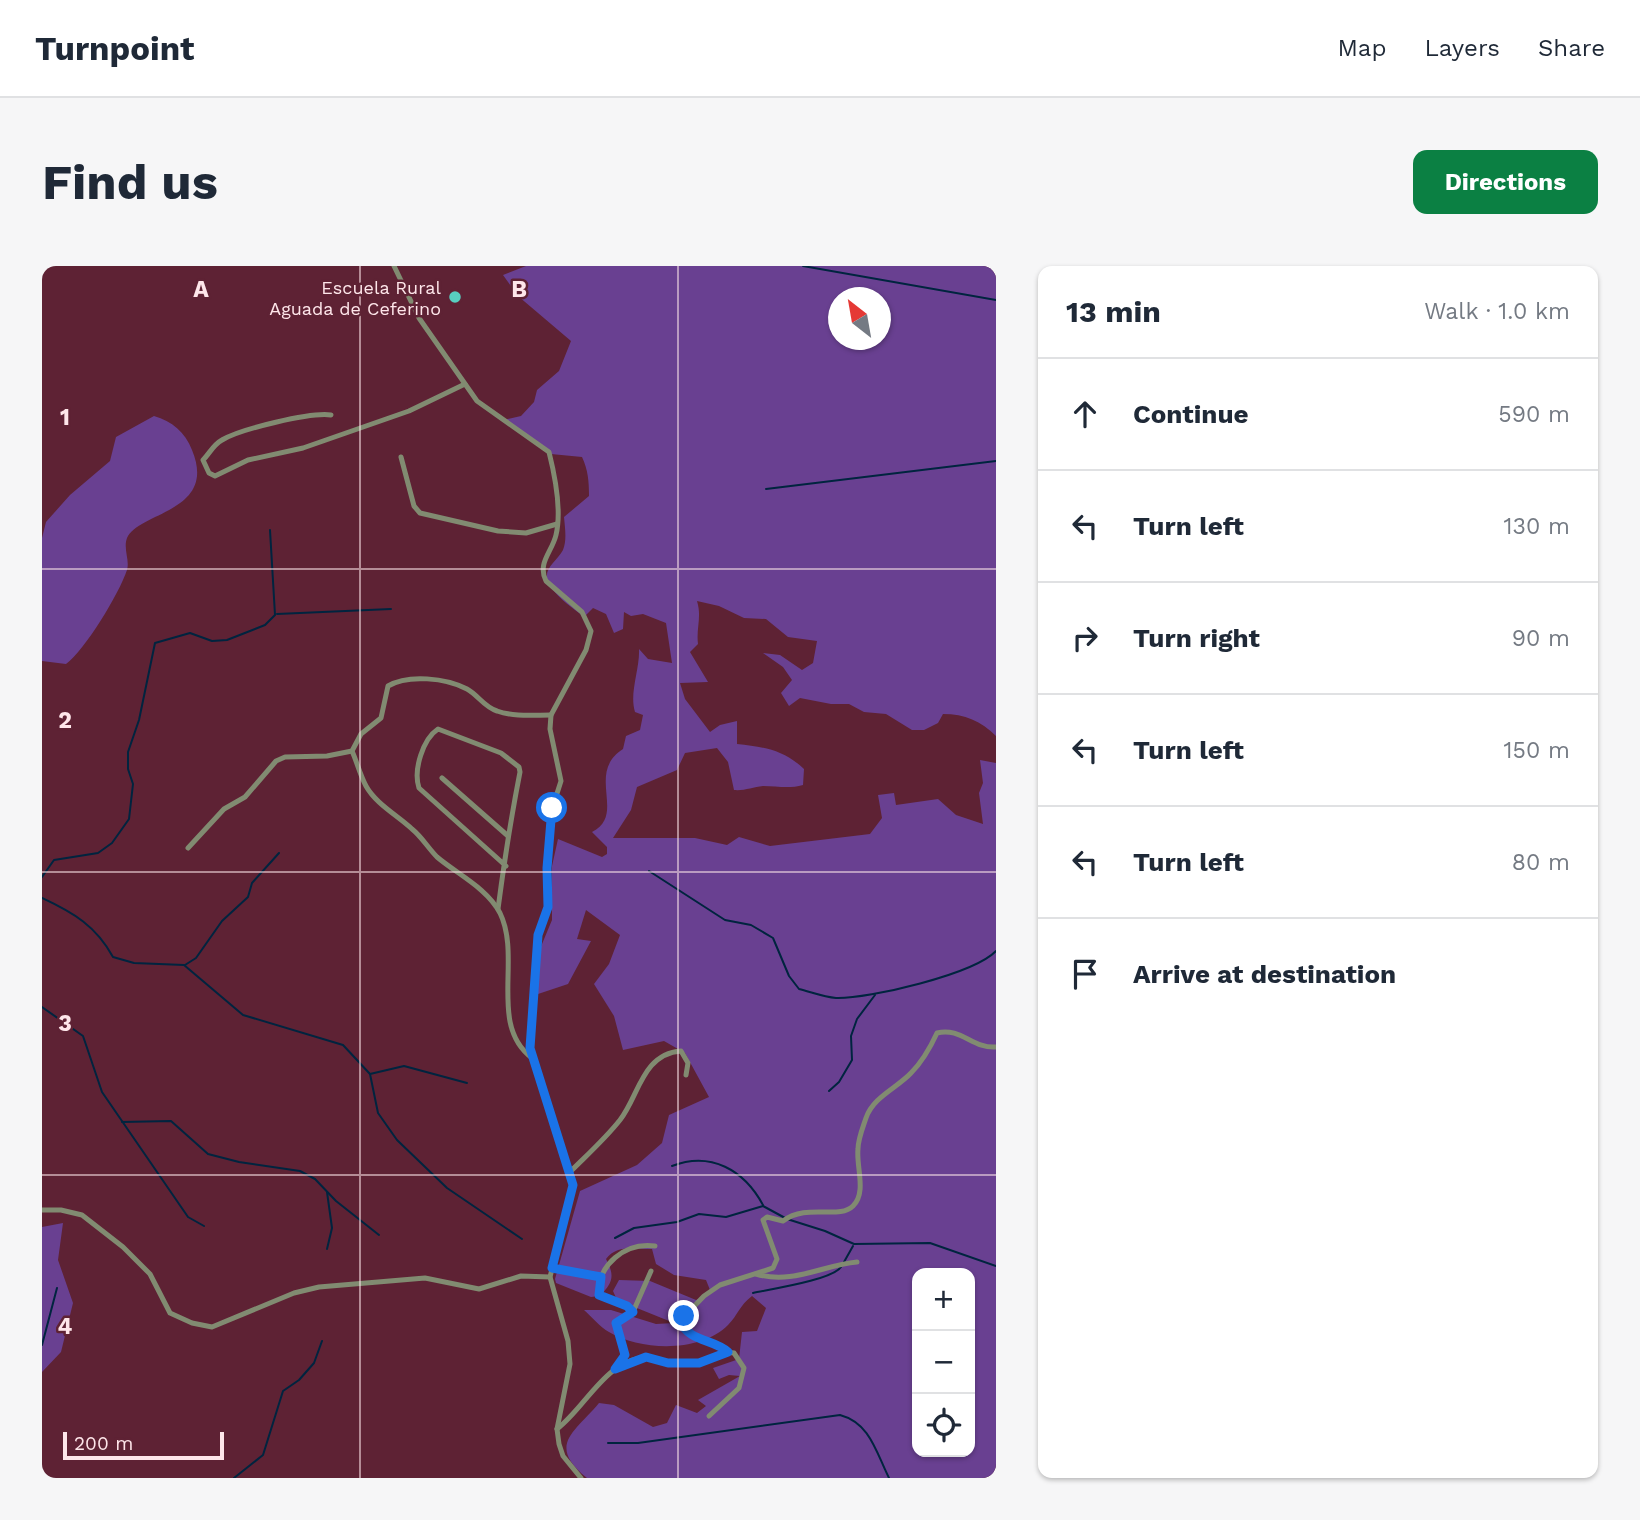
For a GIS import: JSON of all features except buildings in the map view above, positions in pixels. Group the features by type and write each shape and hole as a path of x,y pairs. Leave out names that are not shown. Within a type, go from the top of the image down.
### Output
{"street":[{"path":"394,266 419,318 477,401 549,452 555,483 556,524 554,542 542,566 543,574 546,581 582,612 591,631 586,650 551,715 550,729 561,781 552,808 547,868 548,907 538,935 536,952 532,1058 570,1172 572,1194 550,1277 568,1341 570,1364 557,1429 563,1455 581,1478"},
{"path":"331,415 314,413 238,432 221,440 203,460 209,473 215,476 236,464 265,454 303,448 409,411 465,384"},
{"path":"401,457 414,506 420,513 498,531 526,533 556,524"},
{"path":"532,1058 517,1045 511,1030 508,945 505,926 498,909 461,873 435,855 414,830 374,796 366,787 352,751 361,734 382,718 388,686 407,679 445,682 464,687 488,708 509,715 551,715"},
{"path":"498,909 506,866 508,836 520,772 517,763 458,734 436,731 424,747 417,780 419,788 506,866"},
{"path":"188,848 224,809 246,797 276,761 285,757 327,756 352,751"},
{"path":"442,778 508,836"},
{"path":"709,1416 729,1400 741,1382 744,1368 733,1353 720,1344 705,1343 683,1328 680,1321 704,1296 720,1285 773,1268 777,1259 763,1220 767,1217 783,1221 792,1214 821,1210 836,1213 855,1204 860,1195 858,1149 867,1115 876,1102 912,1073 937,1033 949,1030 963,1034 975,1043 996,1047"},
{"path":"570,1172 630,1107 635,1088 650,1066 670,1051 681,1051 688,1063 686,1075"},
{"path":"42,1210 61,1210 82,1215 123,1247 150,1274 170,1313 192,1324 212,1327 294,1293 319,1287 425,1278 479,1289 522,1276 550,1277"},
{"path":"633,1312 627,1306 599,1295 601,1277 607,1264 616,1256 644,1244 655,1246"},
{"path":"756,1274 774,1278 812,1275 857,1262"},
{"path":"552,1268 601,1277"},
{"path":"615,1369 625,1355 616,1323 633,1312 651,1271"},
{"path":"557,1429 570,1419 605,1376 615,1369 646,1357 668,1363 699,1363 728,1352"}],"shaded area":[{"path":"526,266 996,266 996,736 978,722 958,715 943,714 938,723 924,730 912,730 886,714 864,712 849,704 831,704 800,698 789,706 781,693 792,680 783,667 763,653 780,655 802,670 813,663 817,641 788,637 766,619 744,618 719,606 697,601 698,644 690,652 708,682 680,683 685,699 710,732 720,725 737,721 737,744 772,750 796,762 804,769 803,785 734,790 728,762 717,748 685,753 677,770 637,787 631,810 613,838 695,838 727,845 739,837 770,846 870,834 882,818 878,795 894,793 896,805 938,799 956,815 983,824 979,793 983,783 980,760 996,763 996,1478 587,1478 568,1456 566,1447 569,1439 599,1403 614,1405 653,1427 667,1423 676,1405 697,1413 706,1406 698,1400 740,1376 729,1375 719,1379 713,1368 739,1359 742,1332 757,1331 766,1308 752,1296 728,1325 716,1334 686,1345 653,1346 609,1332 584,1310 611,1310 656,1324 674,1323 617,1300 613,1291 619,1280 650,1281 696,1300 705,1297 710,1290 706,1280 674,1275 656,1264 652,1249 633,1248 615,1251 606,1259 611,1270 611,1279 600,1296 591,1297 556,1283 555,1279 580,1191 637,1165 662,1143 669,1115 709,1097 685,1053 664,1041 623,1050 614,1016 594,984 609,964 620,935 586,910 577,939 591,941 568,984 535,995 537,956 552,920 552,866 558,839 602,857 607,854 607,847 592,832 602,825 606,815 607,770 612,759 623,749 626,736 640,730 643,715 635,712 633,705 639,649 648,659 672,663 666,623 643,614 631,616 624,612 623,629 614,633 606,614 593,608 584,617 558,595 548,581 548,571 564,546 564,517 589,496 588,480 582,457 551,454 503,420 521,416 534,402 537,390 559,371 571,341 518,296 503,275"},
{"path":"154,416 167,421 186,438 197,471 194,486 186,498 134,529 127,538 128,566 123,580 101,621 74,657 66,664 42,661 42,538 46,522 70,495 110,461 116,437"},
{"path":"63,1223 58,1260 73,1303 61,1352 42,1372 42,1227"}],"waterway":[{"path":"803,266 996,300"},
{"path":"766,489 996,461"},
{"path":"42,877 54,860 98,853 112,843 129,819 133,784 128,769 128,752 139,720 155,643 190,633 212,641 227,640 265,625 275,615 270,530"},
{"path":"277,614 391,609"},
{"path":"185,965 196,958 222,921 248,897 252,883 279,853"},
{"path":"649,871 725,920 751,925 773,938 789,976 799,989 827,997 851,997 920,984 966,968 996,951"},
{"path":"42,898 64,909 92,929 113,957 134,963 184,965 243,1015 343,1045 370,1074 378,1113 397,1140 447,1188 522,1239"},
{"path":"829,1091 839,1082 852,1060 851,1036 857,1019 875,995"},
{"path":"42,1007 83,1036 102,1092 188,1217 204,1226"},
{"path":"370,1074 404,1066 467,1083"},
{"path":"122,1122 171,1121 208,1154 239,1162 300,1171 315,1179 336,1201 379,1235"},
{"path":"672,1166 700,1161 725,1167 746,1182 763,1205"},
{"path":"327,1192 332,1228 327,1249"},
{"path":"615,1238 634,1228 677,1222 699,1214 726,1217 763,1206 787,1219 854,1244 930,1243 996,1266"},
{"path":"844,1262 853,1246"},
{"path":"753,1293 814,1280 841,1267"},
{"path":"42,1345 57,1288"},
{"path":"234,1478 263,1455 283,1391 299,1380 314,1363 322,1341"},
{"path":"608,1443 638,1443 840,1415 850,1419 865,1432 889,1478"}],"place":[{"name":"Escuela Rural Aguada de Ceferino","path":"455,297"}],"route":[{"path":"552,808 547,868 548,907 538,935 530,1048 573,1185 552,1268 601,1277 599,1295 627,1306 633,1312 616,1323 625,1355 615,1369 646,1357 656,1357 668,1363 699,1363 728,1352 720,1344 705,1343 683,1328 680,1321 684,1316"}]}
